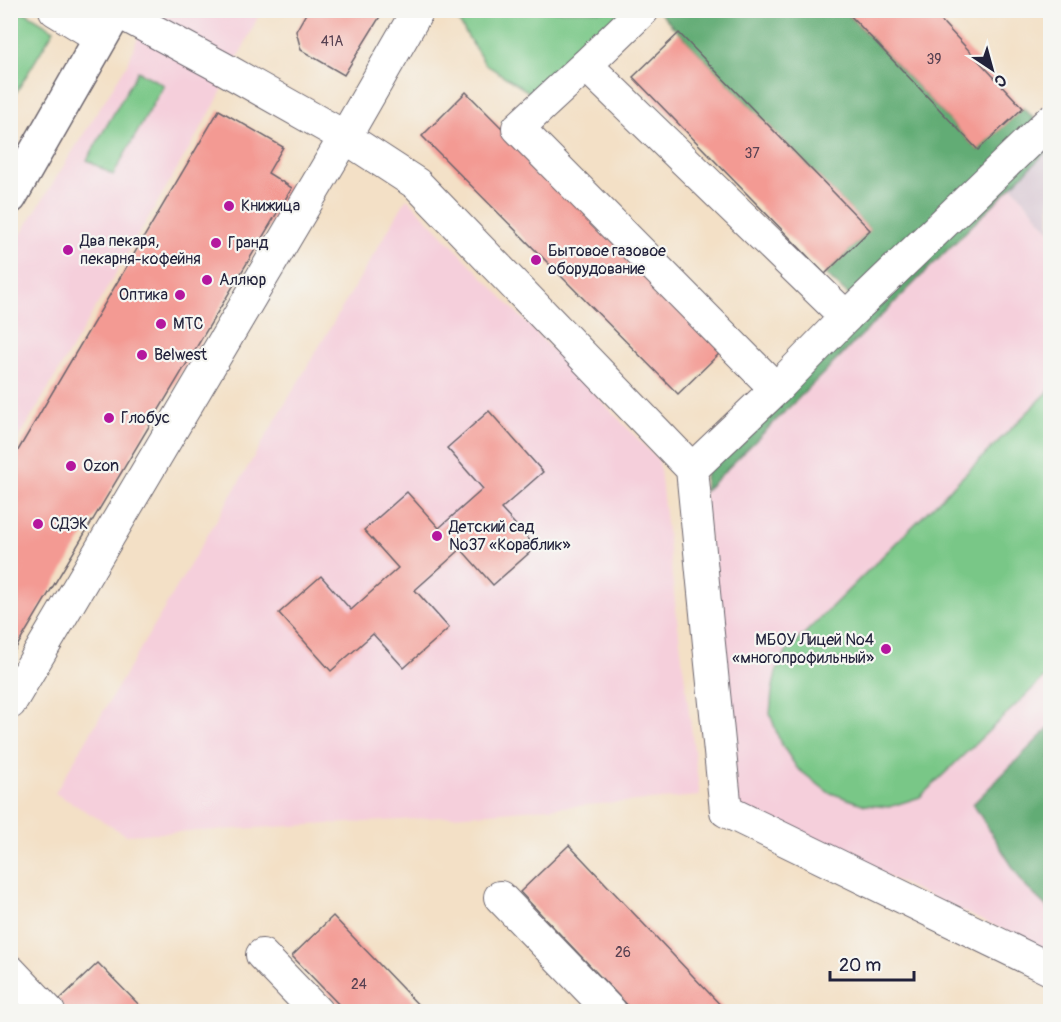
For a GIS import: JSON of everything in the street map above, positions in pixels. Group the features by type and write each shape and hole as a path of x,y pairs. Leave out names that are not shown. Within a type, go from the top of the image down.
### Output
{"main road":[{"path":"10,197 112,20"}],"street":[{"path":"55,10 112,20 221,66 345,137 417,184 692,469 726,811 1050,969"},
{"path":"10,703 418,10"},
{"path":"643,10 518,128 776,389"},
{"path":"586,65 846,317"},
{"path":"692,469 1050,121"},
{"path":"500,897 611,1011"},
{"path":"262,955 317,1011"},
{"path":"10,971 49,1011"}],"shaded area":[{"path":"148,11 261,11 214,106 11,452 11,250 128,63"},
{"path":"1050,148 1050,231 1012,186"},
{"name":"МБОУ Лицей №4 «многопрофильный»","path":"1012,186 1050,231 1050,952 737,807 704,492"},
{"name":"Детский сад №37 «Кораблик»","path":"407,198 659,461 700,796 402,820 126,835 55,793"}],"green space":[{"path":"11,10 23,11 54,30 11,101"},
{"path":"661,10 845,11 978,150 1023,108 1050,134 1050,148 704,492 706,468 865,310 825,274 870,230 659,12"},
{"path":"452,11 622,11 535,96 485,64"},
{"path":"138,71 164,85 113,175 87,160"},
{"path":"1050,390 1050,672 920,797 889,807 865,805 828,792 797,768 780,742 770,714 776,672 787,651"},
{"path":"1050,727 1050,910 1024,885 973,804"}],"building":[{"path":"308,10 384,10 344,75 301,50 296,31"},
{"path":"845,10 931,10 1023,108 978,150"},
{"path":"679,33 870,230 825,274 633,77"},
{"path":"466,92 723,350 678,394 422,136"},
{"path":"219,110 283,147 268,173 292,188 10,658 10,464"},
{"path":"489,411 543,472 501,509 536,547 493,585 461,549 415,590 449,628 404,668 373,634 331,671 279,613 321,576 351,610 398,568 364,530 407,492 439,528 483,489 447,448"},
{"path":"569,845 727,1012 634,1012 520,892"},
{"path":"333,916 425,1012 346,1012 292,956"},
{"path":"98,963 146,1012 68,1012 58,1001"}],"place":[{"name":"Книжица","path":"229,206"},
{"name":"Гранд","path":"216,243"},
{"name":"Два пекаря, пекарня-кофейня","path":"68,250"},
{"name":"Бытовое газовое оборудование","path":"536,260"},
{"name":"Аллюр","path":"207,280"},
{"name":"Оптика","path":"180,295"},
{"name":"МТС","path":"161,324"},
{"name":"Belwest","path":"142,355"},
{"name":"Глобус","path":"109,418"},
{"name":"Ozon","path":"71,466"},
{"name":"СДЭК","path":"38,524"},
{"name":"Детский сад №37 «Кораблик»","path":"437,536"},
{"name":"МБОУ Лицей №4 «многопрофильный»","path":"886,649"}]}
